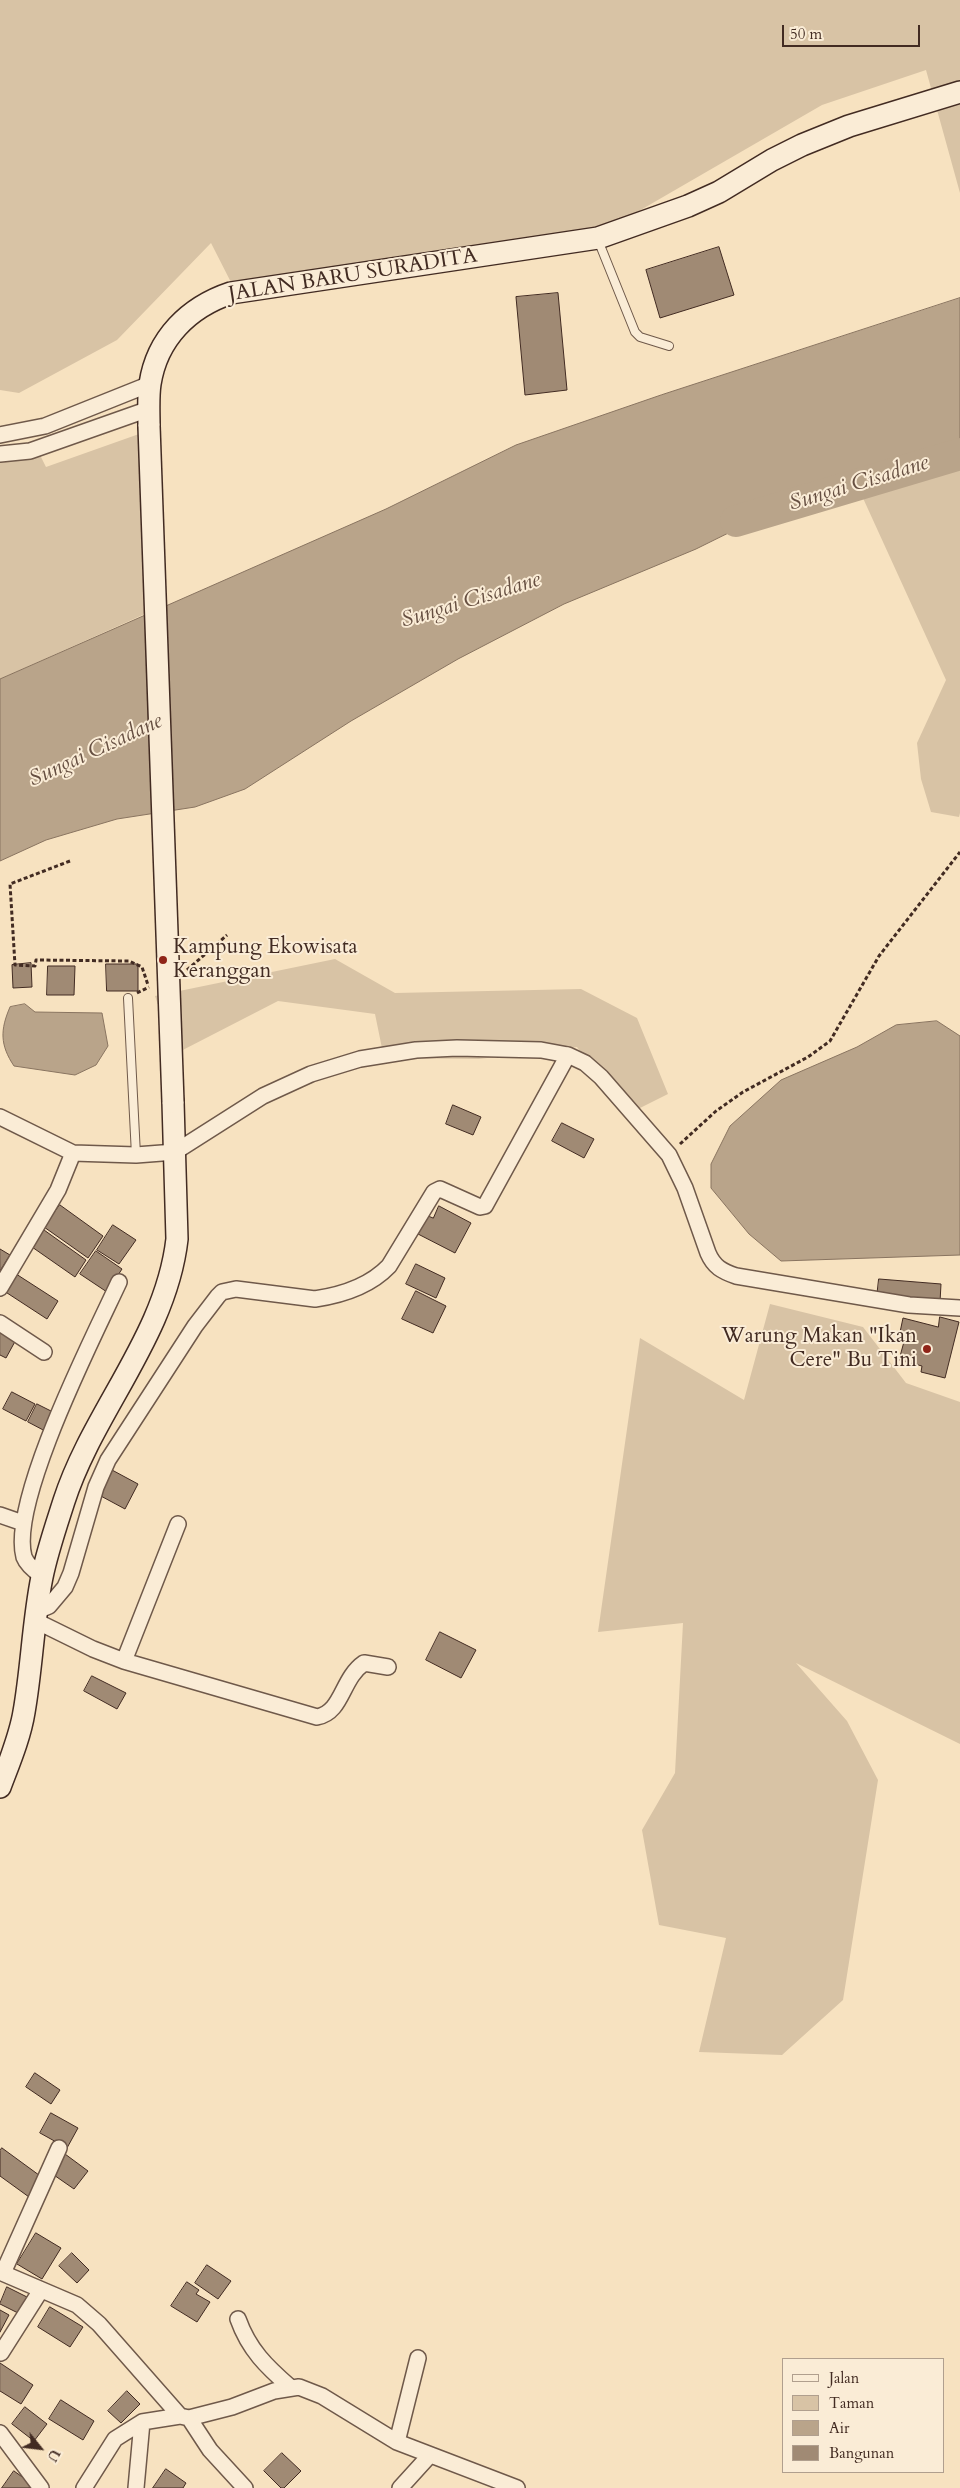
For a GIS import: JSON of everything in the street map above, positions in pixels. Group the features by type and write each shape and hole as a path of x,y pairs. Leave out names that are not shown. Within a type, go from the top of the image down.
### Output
{"main road":[{"name":"JALAN BARU SURADITA","path":"0,1787 24,1713 42,1576 64,1499 92,1437 138,1353 170,1277 177,1239 149,418 150,384 159,354 177,326 205,304 231,293 598,238 688,206 719,192 802,144 849,126 960,92"}],"street":[{"path":"0,435 45,426 150,384"},
{"path":"0,454 30,451 149,418"},
{"path":"0,1117 73,1153 136,1155 175,1152 263,1096 310,1074 360,1059 416,1050 457,1048 541,1050 568,1055 585,1063 602,1077 669,1155 685,1188 712,1262 721,1271 736,1276 909,1305 960,1308"},
{"path":"388,1667 364,1663 355,1669 346,1682 336,1706 327,1715 317,1717 124,1661 94,1649 36,1616 49,1606 72,1573 96,1488 108,1460 195,1326 222,1292 236,1289 299,1298 326,1298 371,1282 379,1276 389,1266 434,1192 440,1189 480,1207 485,1206 568,1055"},
{"path":"0,1288 58,1190 73,1153"},
{"path":"42,1576 28,1564 24,1556 22,1523 45,1448 119,1282"},
{"path":"0,1323 44,1352"},
{"path":"0,1515 22,1523"},
{"path":"124,1661 178,1524"},
{"path":"59,2148 1,2273 76,2305 98,2324 185,2417 210,2450 245,2488"},
{"path":"0,2353 41,2290"},
{"path":"238,2319 245,2338 254,2353 290,2387"},
{"path":"397,2442 418,2358"},
{"path":"84,2488 115,2438 142,2422 185,2417 232,2407 290,2387 299,2386 322,2396 397,2442 517,2488"},
{"path":"136,2488 142,2422"},
{"path":"0,2433 41,2488"},
{"path":"400,2488 430,2455"}],"lane":[{"path":"598,238 635,332 640,337 669,346"},
{"path":"128,998 136,1155"}],"path":[{"path":"669,1155 716,1111 736,1096 830,1042 879,956 960,852"},
{"path":"70,861 10,884 14,965 35,966 36,960 129,961 142,967 149,987"}],"green space":[{"path":"0,0 960,0 960,193 926,70 822,105 568,252 240,300 211,243 117,340 19,393 0,390"},
{"path":"139,434 156,609 0,679 0,456 39,453 46,467"},
{"path":"960,467 959,817 931,812 921,779 917,743 946,680 857,485"},
{"path":"335,959 395,993 581,989 637,1018 668,1094 624,1116 577,1047 479,1059 384,1058 375,1014 278,1001 175,1054 155,996"},
{"path":"770,1304 863,1327 906,1383 960,1402 960,1744 796,1663 847,1721 878,1780 843,2000 782,2055 699,2052 726,1938 659,1925 642,1830 675,1773 683,1623 598,1632 640,1338 744,1400"}],"water":[{"path":"960,298 960,467 860,485 793,501 696,549 564,604 458,659 351,721 245,789 195,807 117,819 46,840 0,861 0,679 386,509 516,445 661,395"},
{"path":"25,1004 35,1012 102,1013 108,1046 96,1065 75,1075 14,1066 4,1044 4,1023 10,1007"},
{"path":"937,1021 960,1036 960,1255 781,1261 749,1234 711,1188 711,1164 730,1126 781,1080 857,1047 896,1025"}],"building":[{"path":"719,247 734,295 660,318 646,270"},
{"path":"558,293 567,390 525,395 516,297"},
{"path":"31,963 32,987 13,988 12,965"},
{"path":"106,964 138,964 138,991 107,991"},
{"path":"48,966 75,966 74,995 47,995"},
{"path":"453,1105 481,1117 473,1135 446,1124"},
{"path":"562,1123 594,1139 584,1158 552,1141"},
{"path":"60,1205 103,1236 88,1258 44,1227"},
{"path":"439,1206 471,1223 455,1253 418,1234 428,1216 433,1218"},
{"path":"113,1225 136,1240 119,1264 97,1250"},
{"path":"44,1230 86,1260 75,1277 32,1247"},
{"path":"0,1249 10,1255 0,1271"},
{"path":"96,1251 122,1269 107,1292 80,1274"},
{"path":"416,1264 445,1278 436,1298 406,1284"},
{"path":"13,1272 58,1301 47,1319 1,1289"},
{"path":"879,1279 941,1284 940,1302 877,1297"},
{"path":"416,1291 446,1306 433,1333 402,1319"},
{"name":"Warung Makan \"Ikan Cere\" Bu Tini","path":"940,1317 959,1322 945,1378 921,1372 922,1366 899,1360 905,1338 899,1337 903,1318 938,1327"},
{"path":"0,1326 18,1336 6,1358 0,1355"},
{"path":"12,1392 35,1404 26,1421 3,1409"},
{"path":"37,1404 57,1414 47,1432 28,1422"},
{"path":"112,1470 138,1484 125,1509 99,1495"},
{"path":"440,1632 476,1650 461,1678 426,1660"},
{"path":"92,1676 126,1693 117,1709 84,1691"},
{"path":"35,2073 60,2090 51,2104 26,2087"},
{"path":"51,2113 78,2128 67,2148 40,2133"},
{"path":"2,2148 43,2178 29,2197 0,2176 0,2151"},
{"path":"65,2154 88,2171 74,2189 51,2173"},
{"path":"36,2233 61,2248 42,2279 17,2264"},
{"path":"72,2253 89,2270 77,2283 59,2266"},
{"path":"207,2265 231,2281 218,2299 195,2283"},
{"path":"187,2282 199,2290 196,2294 210,2302 197,2322 171,2306"},
{"path":"7,2287 29,2298 20,2314 0,2304"},
{"path":"50,2307 83,2327 70,2347 38,2327"},
{"path":"0,2310 9,2315 0,2332"},
{"path":"0,2363 33,2385 21,2404 0,2391"},
{"path":"127,2391 140,2404 121,2423 108,2411"},
{"path":"61,2400 94,2421 83,2440 49,2419"},
{"path":"25,2407 47,2424 34,2441 12,2424"},
{"path":"282,2453 301,2471 284,2488 281,2488 264,2471"},
{"path":"166,2469 186,2483 183,2488 153,2488"},
{"path":"14,2471 32,2484 29,2488 2,2488"}],"waterway":[{"name":"Sungai Cisadane","path":"736,521 960,454"}],"place":[{"name":"Kampung Ekowisata Keranggan","path":"163,960"},
{"name":"Warung Makan \"Ikan Cere\" Bu Tini","path":"927,1349"}]}
